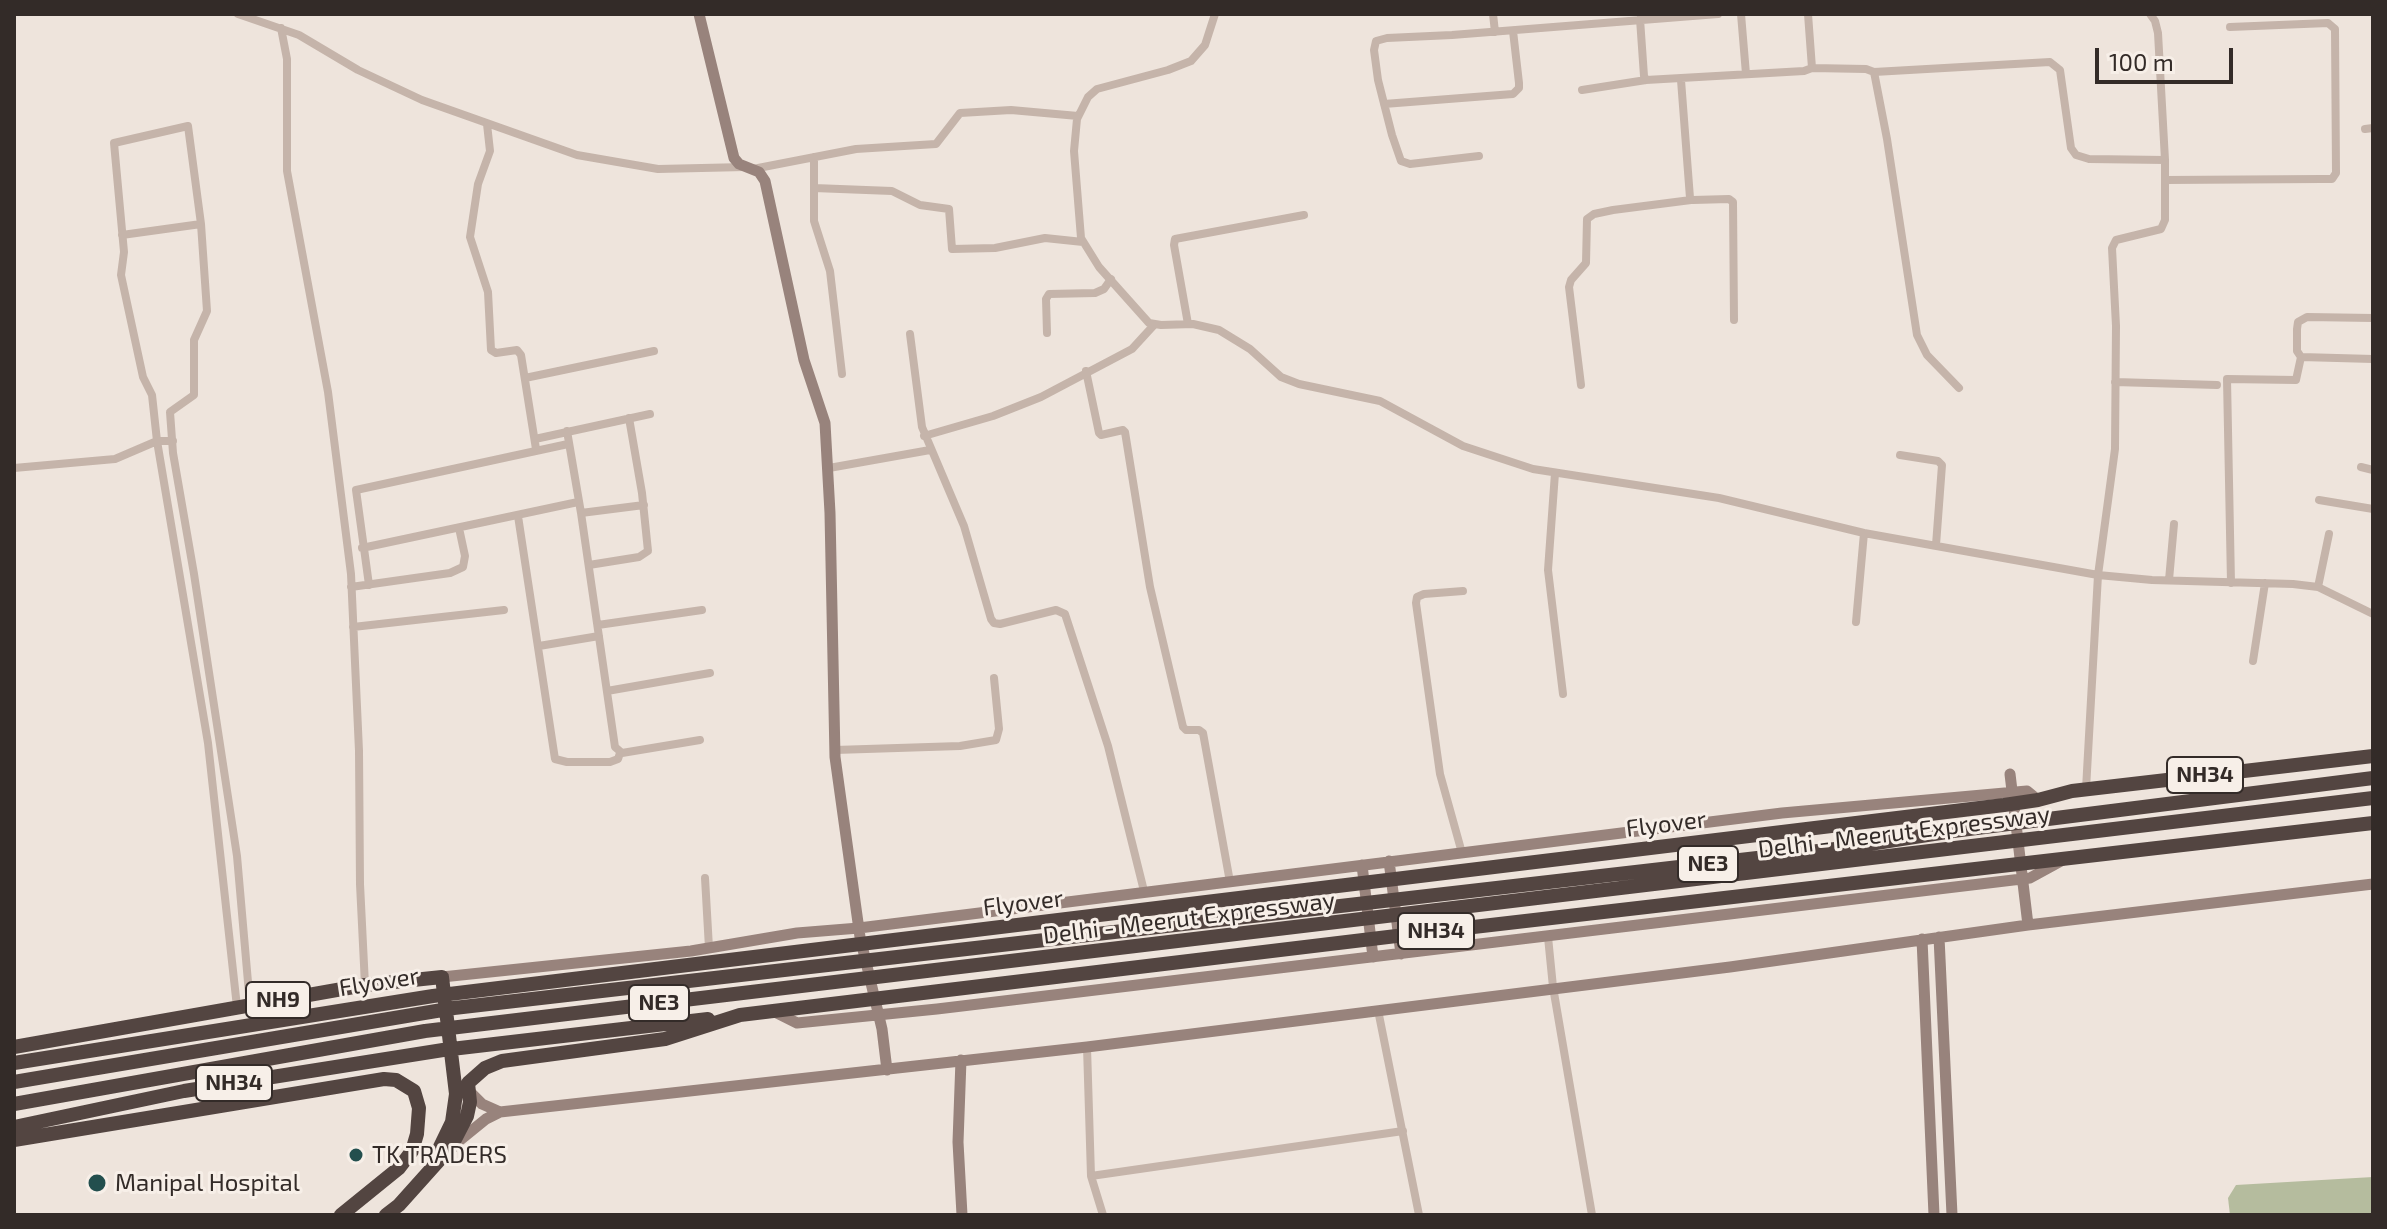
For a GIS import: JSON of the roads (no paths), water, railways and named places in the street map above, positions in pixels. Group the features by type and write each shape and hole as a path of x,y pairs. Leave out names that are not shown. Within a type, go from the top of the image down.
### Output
{"highway":[{"name":"NH34","path":"2086,789 2373,756"},
{"name":"Delhi - Meerut Expressway","path":"14,1104 440,1029 1352,921 1409,906 2373,778"},
{"name":"Flyover","path":"14,1063 433,996 2020,797 2038,800 2086,789"},
{"name":"Delhi - Meerut Expressway","path":"14,1082 454,1008 1350,906 1409,906 2373,798"},
{"name":"NH34","path":"14,1127 184,1091 456,1048 2029,870 2067,858 2373,823"},
{"name":"NH9","path":"14,1047 365,985 442,977"},
{"path":"442,977 456,1094 448,1144"},
{"name":"NH34","path":"468,1087 485,1068 502,1061 665,1039 740,1015"},
{"path":"14,1140 384,1079 396,1080 414,1091 419,1108 412,1151 399,1168 341,1215"},
{"path":"386,1215 418,1185 467,1116 468,1087"},
{"path":"370,1192 389,1184 399,1191 398,1199 386,1215"}],"street":[{"path":"238,14 281,28 397,89 487,124 577,155 638,167 749,169 856,149 936,144 960,113 1011,110 1078,116"},
{"path":"699,14 734,158 759,172 765,181 804,360 825,423 829,468 835,750 859,928 882,1029 887,1070"},
{"path":"1215,14 1205,45 1191,61 1097,89 1088,97 1078,116 1074,151 1083,242 1099,267 1145,321 1154,325 1207,326 1250,349 1281,377 1299,384 1380,401 1463,446 1497,459 1555,473 1719,498 1864,533 2098,575 2318,587 2373,614"},
{"path":"1493,14 1495,32"},
{"path":"1479,156 1406,163 1398,153 1384,104 1374,50 1376,41 1718,14"},
{"path":"1741,14 1746,74"},
{"path":"1808,14 1812,68"},
{"path":"2086,789 2098,575 2115,449 2113,243 2161,229 2165,220 2166,180 2158,33 2150,14"},
{"path":"1640,19 1646,80"},
{"path":"2166,180 2332,179 2336,173 2335,29 2328,23 2230,27"},
{"path":"281,28 287,59 287,171 328,392 351,587 365,985"},
{"path":"1384,104 1513,94 1519,83 1513,31"},
{"path":"1582,90 1646,80 1681,80 1812,68 1866,69 1874,72 2050,62 2060,70 2071,148 2076,155 2089,159 2165,160"},
{"path":"1874,72 1917,335 1927,355 1959,388"},
{"path":"1681,80 1691,200"},
{"path":"487,124 490,151 478,184 470,237 488,292 491,350 496,353 519,352 536,449"},
{"path":"188,126 201,224 207,311 194,340 194,395 170,412 237,856 244,1006 225,898 208,743 152,395 143,377 121,275 122,235 114,143 188,126"},
{"path":"814,157 814,221 830,271 842,374"},
{"path":"814,188 892,191 920,205 949,209 952,249 995,248 1045,238 1083,242"},
{"path":"1581,385 1569,287 1571,280 1586,263 1587,219 1594,214 1691,200 1729,199 1733,202 1734,320"},
{"path":"1188,324 1175,239 1304,215"},
{"path":"122,235 201,224"},
{"path":"1047,333 1046,299 1049,294 1095,293 1104,289 1111,279"},
{"path":"2231,583 2227,379 2296,380 2301,357 2297,351 2297,329 2301,318 2373,318"},
{"path":"924,436 1005,412 1041,397 1132,349 1154,325"},
{"path":"910,334 917,403 924,436 964,526 994,623 1056,610 1065,614 1108,746 1144,891"},
{"path":"525,378 654,351"},
{"path":"2301,357 2373,359"},
{"path":"1086,371 1099,433 1125,432 1150,587 1183,727 1203,733 1230,882"},
{"path":"2115,382 2217,385"},
{"path":"535,439 650,414"},
{"path":"589,565 645,555 649,545 629,418"},
{"path":"567,431 615,747 620,753"},
{"path":"14,468 115,459 157,441 173,441"},
{"path":"369,585 356,490 568,444"},
{"path":"829,468 930,450"},
{"path":"1900,455 1938,461 1942,465 1936,545"},
{"path":"2361,467 2373,470"},
{"path":"1555,473 1548,570 1563,694"},
{"path":"2319,500 2373,509"},
{"path":"362,548 578,502"},
{"path":"581,513 644,505"},
{"path":"518,516 555,759 610,762 618,759 620,753"},
{"path":"2169,580 2174,524"},
{"path":"351,587 450,573 463,567 465,556 459,528"},
{"path":"1856,622 1864,533"},
{"path":"2318,587 2329,534"},
{"path":"2253,661 2265,583"},
{"path":"1462,853 1440,774 1416,599 1424,594 1463,591"},
{"path":"353,627 504,610"},
{"path":"598,625 702,610"},
{"path":"539,646 599,636"},
{"path":"607,691 710,673"},
{"path":"835,750 992,742 999,737 994,678"},
{"path":"620,753 700,740"},
{"path":"2010,774 2028,925"},
{"path":"442,977 709,948 797,933 859,928 1782,813 2004,793 2020,797"},
{"path":"1389,861 1401,954"},
{"path":"1362,865 1373,957"},
{"path":"773,1011 797,1023 871,1016 2015,880 2029,870"},
{"path":"705,878 709,948"},
{"path":"448,1144 500,1112 1087,1047 1730,967 2028,925 2373,884"},
{"path":"225,898 240,897"},
{"path":"1548,937 1553,987 1592,1215"},
{"path":"1939,937 1952,1215"},
{"path":"1922,939 1934,1215"},
{"path":"1378,1010 1419,1215"},
{"path":"1087,1047 1091,1176 1103,1215"},
{"path":"961,1060 958,1142 962,1215"},
{"path":"468,1087 482,1104 500,1112"},
{"path":"1091,1176 1403,1131"}],"place":[{"name":"TK TRADERS","path":"356,1155"},
{"name":"Manipal Hospital","path":"97,1183"}]}
